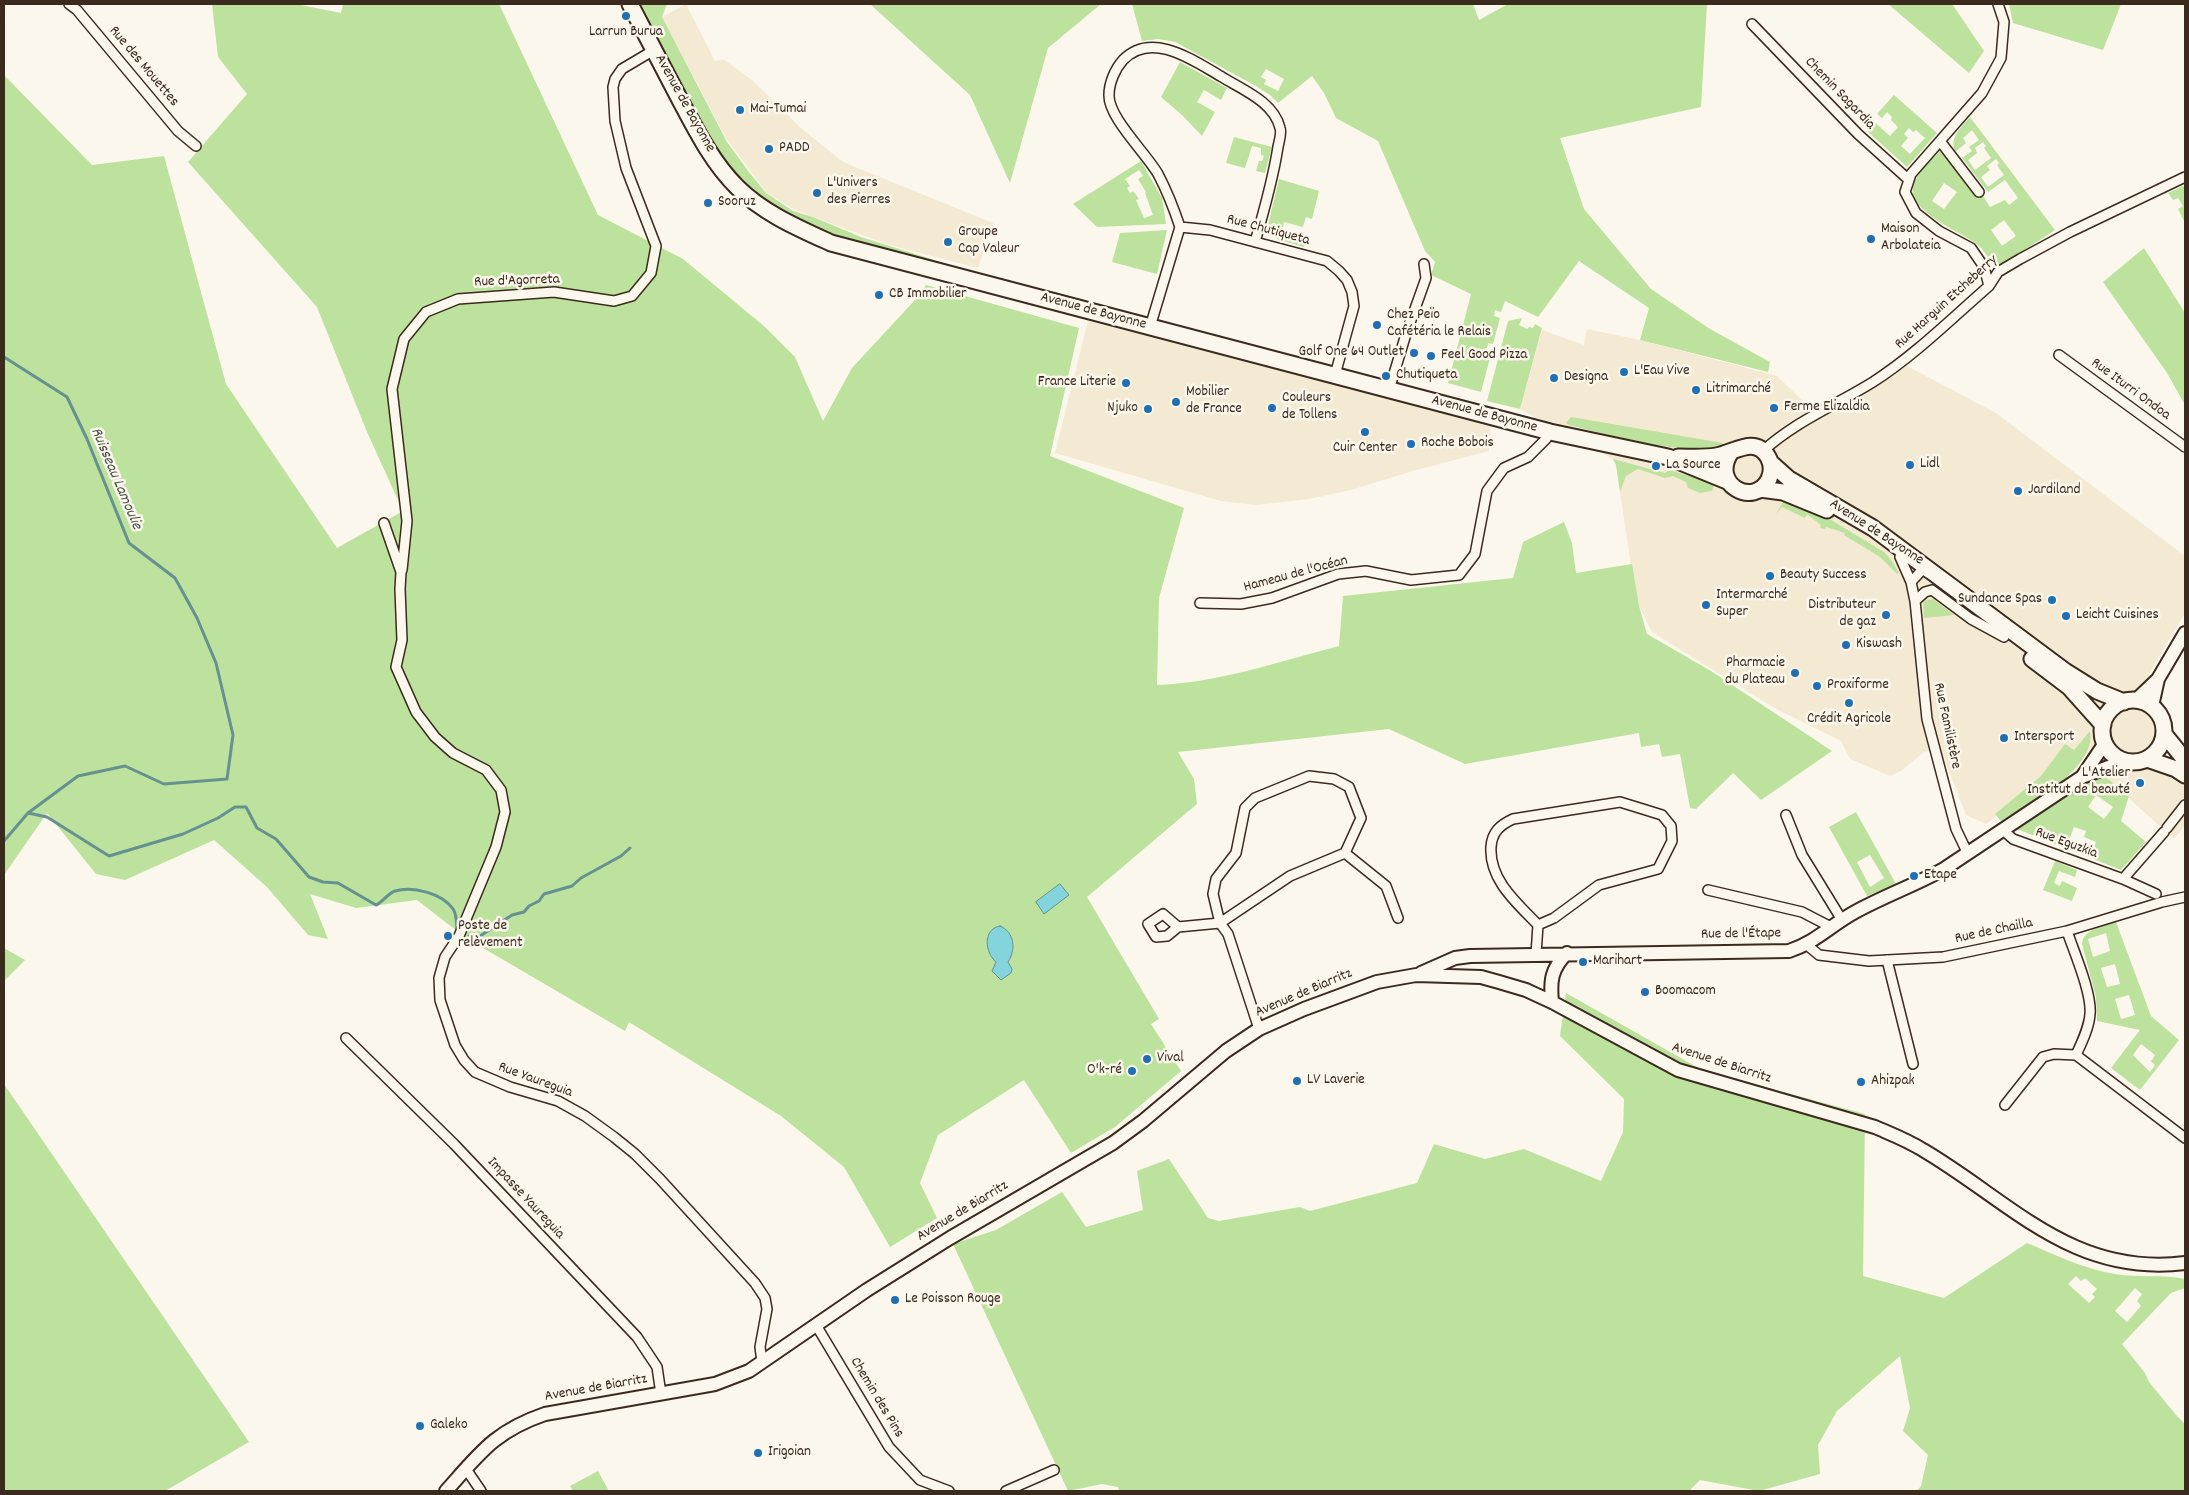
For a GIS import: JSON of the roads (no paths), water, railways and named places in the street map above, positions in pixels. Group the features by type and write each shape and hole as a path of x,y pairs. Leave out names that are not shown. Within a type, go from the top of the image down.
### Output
{"main road":[{"name":"Avenue de Bayonne","path":"630,4 701,139 737,187 758,204 788,223 832,243 1550,432 1668,457"},
{"path":"1747,445 1752,446 1767,456 1770,477 1760,489 1742,492 1734,488 1727,481 1668,457 1708,457 1731,452 1747,445"},
{"path":"1727,481 1724,466 1731,452"},
{"name":"Avenue de Bayonne","path":"1767,456 1790,479 1874,528 2065,671 2097,691 2130,701"},
{"name":"Avenue de Bayonne","path":"1760,489 1783,492 1825,509 1863,531 1900,557 1915,577 2018,648 2029,650 2069,680 2088,698 2104,723"},
{"path":"2152,706 2158,679 2185,633"},
{"path":"2124,761 2110,751 2105,743 2104,723 2109,712 2130,701 2158,679"},
{"path":"2130,701 2152,706 2161,718 2163,739 2185,768"},
{"path":"2082,777 2124,761 2148,759 2156,753 2163,739"},
{"path":"2163,739 2185,760"},
{"path":"2082,777 2105,743"},
{"path":"2148,759 2176,769 2185,776"},
{"name":"Rue de l'Étape","path":"1416,974 1455,958 1567,953 1771,952 1807,945 1854,912 1922,882 2082,777"},
{"path":"1552,1002 1550,985 1552,972 1567,953"},
{"name":"Avenue de Biarritz","path":"446,1491 496,1438 511,1428 532,1419 545,1414 716,1384 743,1374 867,1290 950,1238 1113,1142 1143,1121 1226,1051 1259,1029 1274,1021 1355,989 1416,974 1481,977 1526,990 1678,1070 1874,1127 1902,1138 1924,1150 2032,1224 2072,1247 2139,1263 2183,1265"}],"street":[{"name":"Rue des Mouettes","path":"69,4 77,10 178,131 196,146"},
{"path":"1989,286 1984,267 1971,248 1939,231 1916,213 1905,192 1911,174 1982,93 2001,58 2004,22 1998,4"},
{"name":"Chemin Sagardia","path":"1752,24 1858,134 1908,180"},
{"path":"1150,327 1180,227 1158,174 1145,153 1120,124 1113,112 1109,96 1112,78 1120,64 1135,50 1162,48 1186,56 1261,101 1273,112 1281,129 1276,165 1255,242"},
{"name":"Rue d'Agorreta","path":"396,667 402,640 400,589 407,522 392,389 404,339 426,312 458,299 554,292 614,301 632,296 651,273 656,246 626,168 615,121 613,87 615,79 622,69 654,50"},
{"path":"1940,141 1979,192"},
{"name":"Rue Harguin Etcheberry","path":"1767,456 1806,419 1848,397 1900,363 1989,286 1998,272 2070,232 2185,177"},
{"name":"Rue Chutiqueta","path":"1180,227 1210,230 1327,261 1347,280 1352,292 1354,306 1335,375"},
{"path":"1389,390 1426,278 1424,264"},
{"name":"Rue Iturri Ondoa","path":"2059,355 2185,448"},
{"name":"Hameau de l'Océan","path":"1200,603 1241,604 1272,598 1338,574 1366,571 1411,580 1459,575 1475,554 1487,490 1504,468 1528,458 1550,432"},
{"name":"Rue d'Agorreta","path":"384,523 401,572"},
{"name":"Avenue de Bayonne","path":"1915,577 1923,569 1959,596 1981,607"},
{"name":"Rue Familistère","path":"1915,577 1915,601 1927,719 1952,815 1967,852"},
{"name":"Avenue de Bayonne","path":"1915,601 1925,592 1932,590 1971,619 2004,637"},
{"name":"Rue Yaureguia","path":"396,667 416,712 435,737 453,753 486,770 501,790 505,812 496,847 459,936 445,957 439,978 440,1000 455,1045 464,1060 476,1072 510,1087 558,1100 585,1116 635,1154 654,1173 755,1283 765,1298 766,1309 760,1347 762,1362"},
{"path":"1178,927 1220,923 1290,876 1344,853 1361,818 1349,787 1334,779 1309,776 1255,798 1245,808 1236,853 1216,879 1213,894 1220,923 1228,934 1259,1029"},
{"path":"1536,954 1538,925 1502,885 1491,862 1491,840 1502,824 1514,819 1620,802 1662,815 1671,826 1672,841 1658,869 1599,885 1554,918 1538,925"},
{"path":"2123,879 2185,805"},
{"path":"1786,815 1802,855 1837,924"},
{"name":"Rue Eguzkia","path":"2003,830 2013,839 2123,879 2156,894"},
{"path":"1344,853 1386,886 1398,918"},
{"path":"1708,890 1802,912 1837,924"},
{"name":"Rue de Chailla","path":"1807,945 1819,955 1869,961 1943,957 2068,931 2162,902 2185,897"},
{"path":"2068,931 2088,997 2090,1014 2084,1038 2076,1055"},
{"path":"1887,960 1912,1064"},
{"name":"Impasse Yaureguia","path":"346,1038 454,1144 637,1338 657,1367 661,1394"},
{"path":"2005,1105 2043,1057 2054,1054 2076,1055 2185,1138"},
{"name":"Chemin des Pins","path":"816,1325 889,1447 920,1480 948,1491"},
{"path":"466,1469 481,1491"},
{"path":"1006,1491 1054,1470"}],"water":[{"path":"1060,884 1069,895 1044,914 1036,902"},
{"path":"1000,926 1009,932 1013,942 1011,957 1008,962 1012,969 1011,973 1001,980 992,971 996,962 989,953 987,942 990,932"}],"waterway":[{"name":"Ruisseau Lamoulie","path":"4,357 67,397 87,439 129,543 175,578 197,618 216,663 233,735 227,779 164,784 125,766 78,776 28,813 4,841"},
{"path":"28,813 47,817 109,856 183,834 218,818 235,807 246,807 257,828 276,839 309,877 323,882 338,883 376,905 395,891 410,889 427,892 442,899 453,909 456,916 457,929"},
{"path":"469,936 474,940 512,915 524,912 529,906 539,901 544,894 572,886 581,878 621,856 630,848"}],"place":[{"name":"Larrun Burua","path":"626,16"},
{"name":"Mai-Tumai","path":"740,110"},
{"name":"PADD","path":"769,149"},
{"name":"L'Univers des Pierres","path":"817,193"},
{"name":"Sooruz","path":"708,203"},
{"name":"Maison Arbolateia","path":"1871,239"},
{"name":"Groupe Cap Valeur","path":"948,242"},
{"name":"CB Immobilier","path":"879,295"},
{"name":"Chez Peïo Cafétéria le Relais","path":"1377,325"},
{"name":"Golf One 64 Outlet","path":"1414,353"},
{"name":"Feel Good Pizza","path":"1431,356"},
{"name":"L'Eau Vive","path":"1624,372"},
{"name":"Chutiqueta","path":"1386,376"},
{"name":"Designa","path":"1554,378"},
{"name":"France Literie","path":"1126,383"},
{"name":"Litrimarché","path":"1696,390"},
{"name":"Mobilier de France","path":"1176,402"},
{"name":"Couleurs de Tollens","path":"1272,408"},
{"name":"Ferme Elizaldia","path":"1774,408"},
{"name":"Njuko","path":"1148,409"},
{"name":"Cuir Center","path":"1365,432"},
{"name":"Roche Bobois","path":"1411,444"},
{"name":"Lidl","path":"1910,465"},
{"name":"La Source","path":"1656,466"},
{"name":"Jardiland","path":"2018,491"},
{"name":"Beauty Success","path":"1770,576"},
{"name":"Sundance Spas","path":"2052,600"},
{"name":"Intermarché Super","path":"1706,605"},
{"name":"Distributeur de gaz","path":"1886,615"},
{"name":"Leicht Cuisines","path":"2066,616"},
{"name":"Kiswash","path":"1846,645"},
{"name":"Pharmacie du Plateau","path":"1795,673"},
{"name":"Proxiforme","path":"1817,686"},
{"name":"Crédit Agricole","path":"1849,703"},
{"name":"Intersport","path":"2004,738"},
{"name":"L'Atelier Institut de beauté","path":"2140,783"},
{"name":"Etape","path":"1914,876"},
{"name":"Poste de relèvement","path":"448,936"},
{"name":"Marihart","path":"1583,962"},
{"name":"Boomacom","path":"1645,992"},
{"name":"Vival","path":"1147,1059"},
{"name":"O'k-ré","path":"1132,1071"},
{"name":"LV Laverie","path":"1297,1081"},
{"name":"Ahizpak","path":"1861,1082"},
{"name":"Le Poisson Rouge","path":"895,1300"},
{"name":"Galeko","path":"420,1426"},
{"name":"Irigoian","path":"758,1453"}]}
